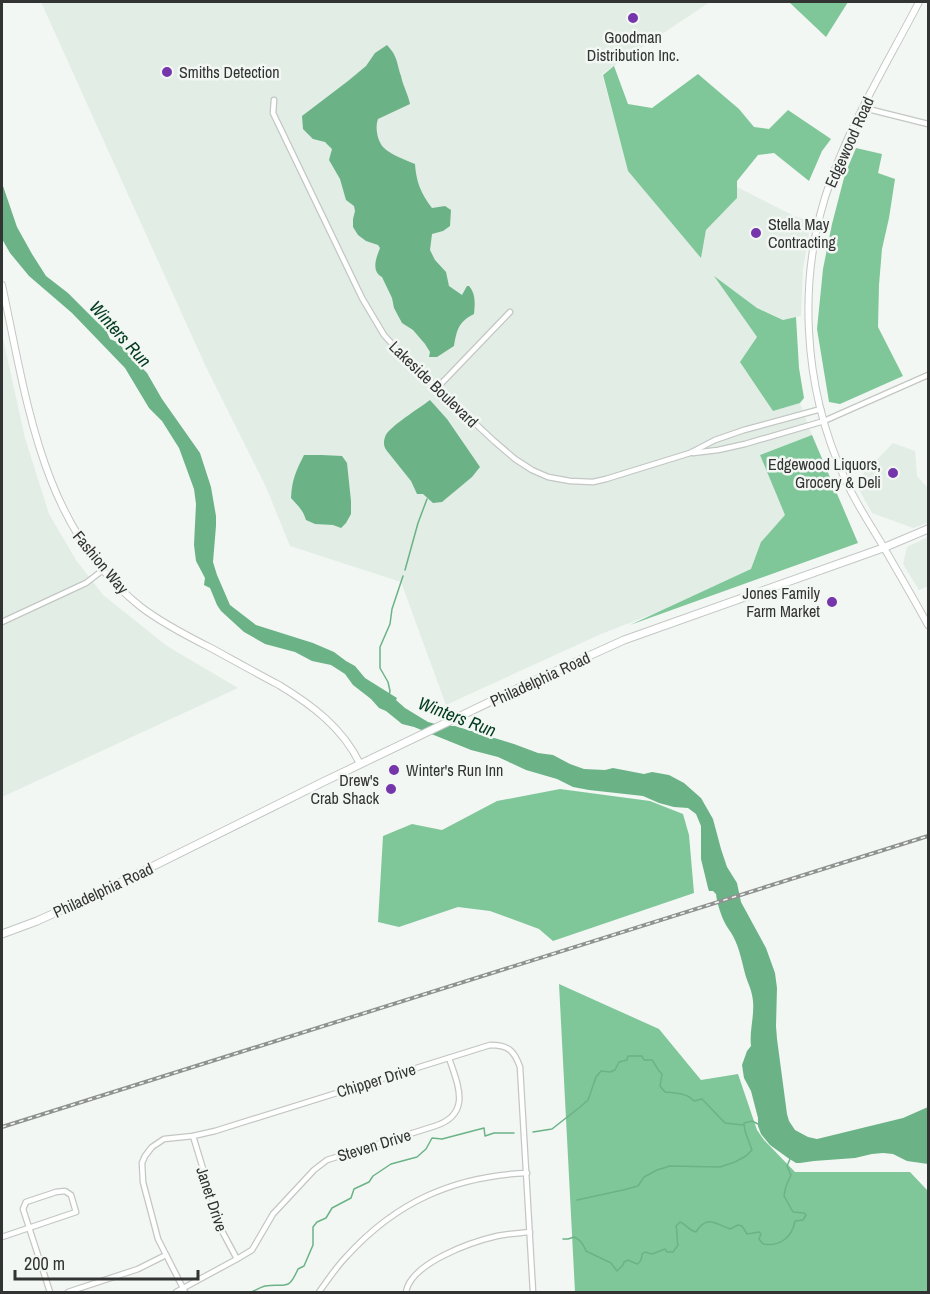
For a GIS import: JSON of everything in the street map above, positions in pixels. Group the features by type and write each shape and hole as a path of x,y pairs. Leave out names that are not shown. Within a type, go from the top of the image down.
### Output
{"main road":[{"name":"Philadelphia Road","path":"2,934 101,892 360,764 624,640 884,548 928,529"}],"street":[{"name":"Edgewood Road","path":"919,2 841,153 831,178 811,263 808,297 812,365 824,421 837,461 860,508 928,625"},
{"name":"Lakeside Boulevard","path":"274,100 273,113 374,319 393,346 526,467 557,480 581,482 606,479 690,453 744,430 821,409"},
{"path":"864,108 928,124"},
{"name":"Fashion Way","path":"2,285 33,423 49,478 61,506 84,546 103,570 129,596 156,617 279,685 314,709 342,734 360,764"},
{"path":"437,388 510,312"},
{"name":"Lakeside Boulevard","path":"690,453 745,444 824,421 928,375"},
{"path":"2,622 86,583 103,570"},
{"name":"Chipper Drive","path":"184,1291 158,1239 143,1182 142,1163 144,1156 152,1147 164,1139 215,1131 490,1045 506,1046 520,1067 533,1293"},
{"name":"Steven Drive","path":"176,1293 184,1291 252,1250 273,1214 314,1170 327,1160 442,1124 451,1118 460,1102 459,1088 449,1058"},
{"name":"Janet Drive","path":"193,1136 222,1231 237,1260"},
{"path":"319,1293 333,1273 364,1238 391,1216 412,1203 472,1179 527,1173"},
{"path":"2,1237 29,1228 76,1212 69,1192 56,1192 26,1202 23,1209 29,1228 50,1293"},
{"path":"406,1293 408,1285 416,1275 428,1265 452,1252 498,1236 530,1232"},
{"path":"68,1293 138,1269 166,1255"}],"shaded area":[{"path":"41,2 710,2 602,74 628,171 701,257 706,230 737,198 737,187 794,216 811,221 803,269 801,316 783,320 757,308 715,278 757,337 773,411 800,403 812,435 760,455 788,522 749,577 601,634 446,705 401,582 290,546 266,487 206,367"},
{"path":"789,2 848,2 826,37"},
{"path":"387,45 396,59 410,104 378,119 378,137 386,150 415,164 420,187 432,208 445,206 451,210 450,226 432,234 430,250 435,260 446,272 449,286 462,295 469,286 475,299 474,314 459,327 454,346 437,357 429,357 430,352 425,344 413,330 402,323 394,308 392,298 375,268 380,248 358,235 353,227 354,206 346,200 340,179 329,160 332,149 325,142 313,139 303,129 302,116 366,66 375,53"},
{"path":"614,66 628,104 652,108 698,74 739,109 754,127 769,129 788,110 831,139 822,151 809,181 774,153 758,155 737,181 737,198 706,230 701,258 628,171 603,75"},
{"path":"856,148 882,154 878,173 895,179 882,249 878,327 903,376 840,404 829,402 817,329 823,269 832,224 845,174"},
{"path":"2,183 17,227 46,276 68,293 106,330 110,339 117,342 147,373 162,399 200,453 211,487 216,516 213,562 230,605 256,625 334,652 355,666 365,678 397,698 396,700 405,708 428,722 455,726 538,753 553,755 584,769 613,768 644,774 652,772 669,775 684,783 701,798 713,819 727,867 737,883 741,902 766,948 775,973 777,1039 789,1121 795,1130 817,1139 903,1118 928,1107 928,1164 907,1161 893,1154 883,1153 796,1163 770,1145 761,1134 742,1065 751,1046 752,995 739,951 722,918 716,894 708,888 701,859 701,826 696,814 688,808 659,803 643,796 573,787 498,757 471,750 402,724 379,708 353,685 345,674 331,665 312,661 295,652 265,644 244,632 221,611 210,588 204,585 205,578 196,561 194,489 179,448 162,421 149,408 125,368 72,313 29,276 10,253 2,239"},
{"path":"714,276 757,308 783,320 796,317 799,368 804,398 800,403 773,411 740,362 757,337"},
{"path":"2,334 25,438 49,514 76,560 103,595 167,646 238,688 2,797"},
{"path":"430,400 447,419 480,467 472,477 442,502 433,503 423,494 417,494 411,481 387,451 384,443 387,433 392,428"},
{"path":"812,435 858,543 630,625 751,569 761,542 785,515 760,455"},
{"path":"893,443 915,451 917,476 927,487 928,523 913,528 872,513 855,482"},
{"path":"304,455 342,456 347,463 351,514 341,528 315,524 306,520 291,498 295,475"},
{"path":"928,537 928,586 919,590 903,564 907,547"},
{"path":"560,789 650,801 683,814 689,835 694,893 553,941 539,929 490,911 458,907 399,927 378,922 383,836 412,824 442,830 497,801"},
{"path":"559,984 659,1029 701,1080 738,1074 757,1130 795,1172 910,1172 928,1191 928,1292 575,1292"}],"waterway":[{"path":"405,570 427,499"},
{"path":"389,695 388,682 380,668 380,647 390,624 392,609 403,576"},
{"path":"533,1132 552,1129 580,1107 588,1100 596,1077 601,1071 615,1070 619,1062 627,1060 628,1056 642,1056 644,1060 652,1060 662,1074 660,1086 665,1092 685,1095 694,1101 702,1099 725,1123 744,1125"},
{"path":"577,1200 638,1186 644,1177 670,1166 720,1167 735,1162 752,1150 744,1123 752,1121 758,1124"},
{"path":"251,1292 265,1286 289,1284 298,1269 304,1266 313,1245 313,1227 317,1222 326,1218 332,1208 351,1198 354,1189 369,1182 373,1176 391,1164 417,1157 426,1149 432,1138 442,1139 484,1128 485,1136 494,1133 514,1133"},
{"path":"563,1239 576,1238 582,1242 586,1251 611,1263 617,1271 628,1260 637,1264 645,1252 652,1254 665,1249 667,1252 673,1252 678,1245 676,1226 680,1222 696,1232 700,1226 708,1222 730,1229 738,1225 742,1226 747,1234 759,1232 761,1234 759,1239 763,1244 779,1243 788,1237 795,1221 803,1220 806,1215 793,1212 784,1196 791,1175 787,1166 790,1159"}],"railway":[{"path":"2,1127 928,836"}],"place":[{"name":"Goodman Distribution Inc.","path":"633,18"},
{"name":"Smiths Detection","path":"167,72"},
{"name":"Stella May Contracting","path":"756,233"},
{"name":"Edgewood Liquors, Grocery & Deli","path":"893,473"},
{"name":"Jones Family Farm Market","path":"832,602"},
{"name":"Winter's Run Inn","path":"394,770"},
{"name":"Drew's Crab Shack","path":"391,789"}],"water label":[{"name":"Winters Run","path":"120,334"},
{"name":"Winters Run","path":"457,717"}]}
